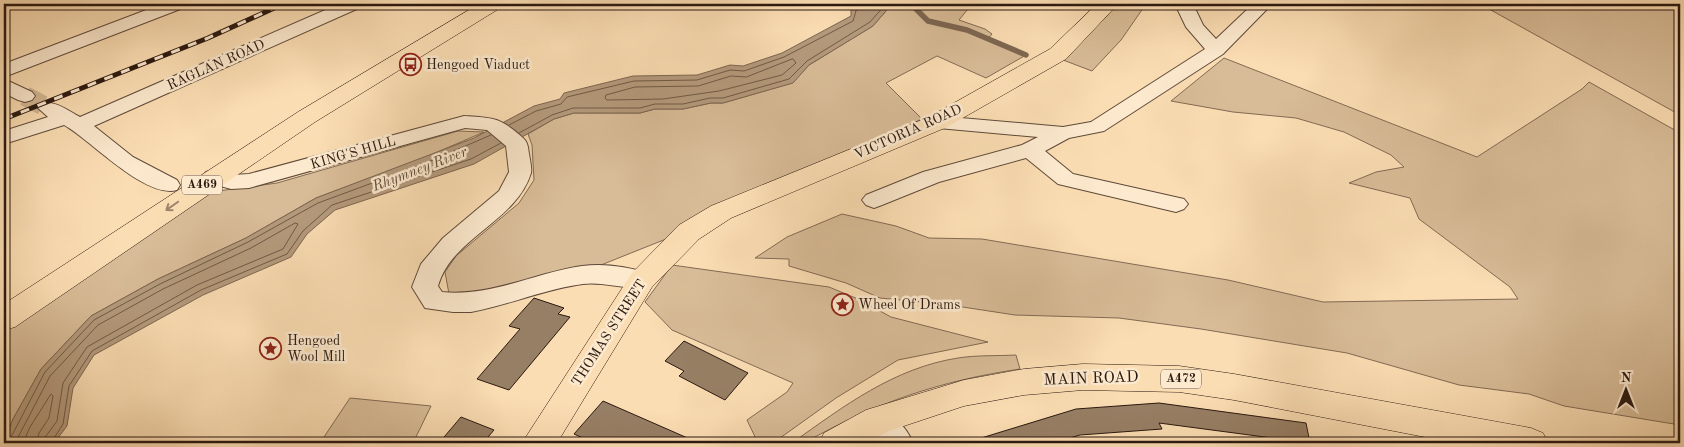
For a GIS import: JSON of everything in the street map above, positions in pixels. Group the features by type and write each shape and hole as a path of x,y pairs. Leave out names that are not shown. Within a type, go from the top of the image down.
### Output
{"main road":[{"name":"A469","path":"4,319 214,177 404,56 493,4"},
{"name":"VICTORIA ROAD","path":"689,232 721,212 938,122 1058,54 1108,4"},
{"name":"A469","path":"4,303 170,185 277,122 404,56"},
{"name":"THOMAS STREET","path":"539,443 642,280 689,232"},
{"name":"MAIN ROAD","path":"836,443 888,432 964,393 1024,382 1083,377 1179,379 1234,387 1531,443"}],"street":[{"path":"4,71 177,4"},
{"name":"RAGLAN ROAD","path":"4,138 64,117 353,4"},
{"path":"1184,4 1195,27 1216,50"},
{"path":"938,122 1063,133 1097,127 1216,50 1262,4"},
{"path":"4,84 25,96"},
{"path":"64,117 125,162 170,185"},
{"name":"KING'S HILL","path":"214,177 230,182 249,181 464,122 493,124 517,144 520,172 508,195 452,244 430,270 425,287 434,301 466,304 512,295 581,275 621,274 642,280"},
{"path":"874,200 931,177 1030,150 1063,133"},
{"path":"1030,150 1066,179 1176,204"}],"shaded area":[{"path":"892,4 972,4 959,20 985,29 992,34 987,40 1026,55 986,78 937,56 886,83 922,119 666,239 596,267 467,296 449,294 445,272 456,256 519,203 534,180 532,145 528,134 554,119 574,113 640,113 655,109 683,109 711,103 723,103 792,83 809,65 873,26"},
{"path":"1114,4 1146,4 1121,40 1092,71 1063,60 1107,16"},
{"path":"1480,4 1680,4 1680,115"},
{"path":"1224,58 1477,157 1582,89 1589,82 1680,133 1680,425 1564,406 1529,394 1459,385 1347,353 1201,329 1119,318 1015,315 943,304 880,298 846,283 789,266 789,259 755,258 787,237 842,214 896,226 929,238 982,239 1228,280 1323,302 1518,299 1510,287 1419,219 1410,198 1349,183 1376,172 1404,167 1391,155 1344,132 1296,118 1233,112 1171,101"},
{"path":"458,131 484,132 419,160 316,198 246,238 158,279 91,316 41,369 13,419 4,442 4,328 81,279 196,194 277,183"},
{"path":"672,265 829,287 858,299 891,317 988,342 898,360 836,398 773,443 758,443 747,420 787,392 793,383 672,330 645,302"},
{"path":"1016,355 1020,369 935,387 856,416 804,443 792,443 850,402 912,370 958,358"},
{"path":"350,398 431,406 413,443 320,443"}],"water":[{"name":"Rhymney River","path":"856,4 892,4 873,26 809,65 793,83 723,103 711,103 683,109 655,109 640,113 574,113 554,119 474,164 335,210 307,234 291,257 203,295 94,355 73,388 67,426 54,443 4,443 13,419 41,369 91,316 158,279 246,238 316,198 474,138 534,106 560,99 564,93 633,76 697,75 730,65 743,66 782,53 851,16 851,7"}],"building":[{"path":"534,298 564,308 558,314 570,317 509,390 477,379 520,329 509,326"},
{"path":"684,341 748,373 725,400 679,376 684,371 665,361"},
{"path":"603,401 699,443 594,443 574,434"},
{"path":"1159,403 1306,423 1310,443 1159,423 1162,429 1080,435 1053,443 979,443 978,439 1076,409"},
{"path":"461,417 494,430 483,443 439,443"}],"waterway":[{"path":"903,4 915,8 928,21 967,30 1026,55"}],"tunnel":[{"path":"25,96 48,108"}],"railway":[{"path":"4,119 208,38 283,4"}],"place":[{"name":"Hengoed Viaduct","path":"410,65"},
{"name":"Wheel Of Drams","path":"842,305"},
{"name":"Hengoed Wool Mill","path":"271,349"}]}
